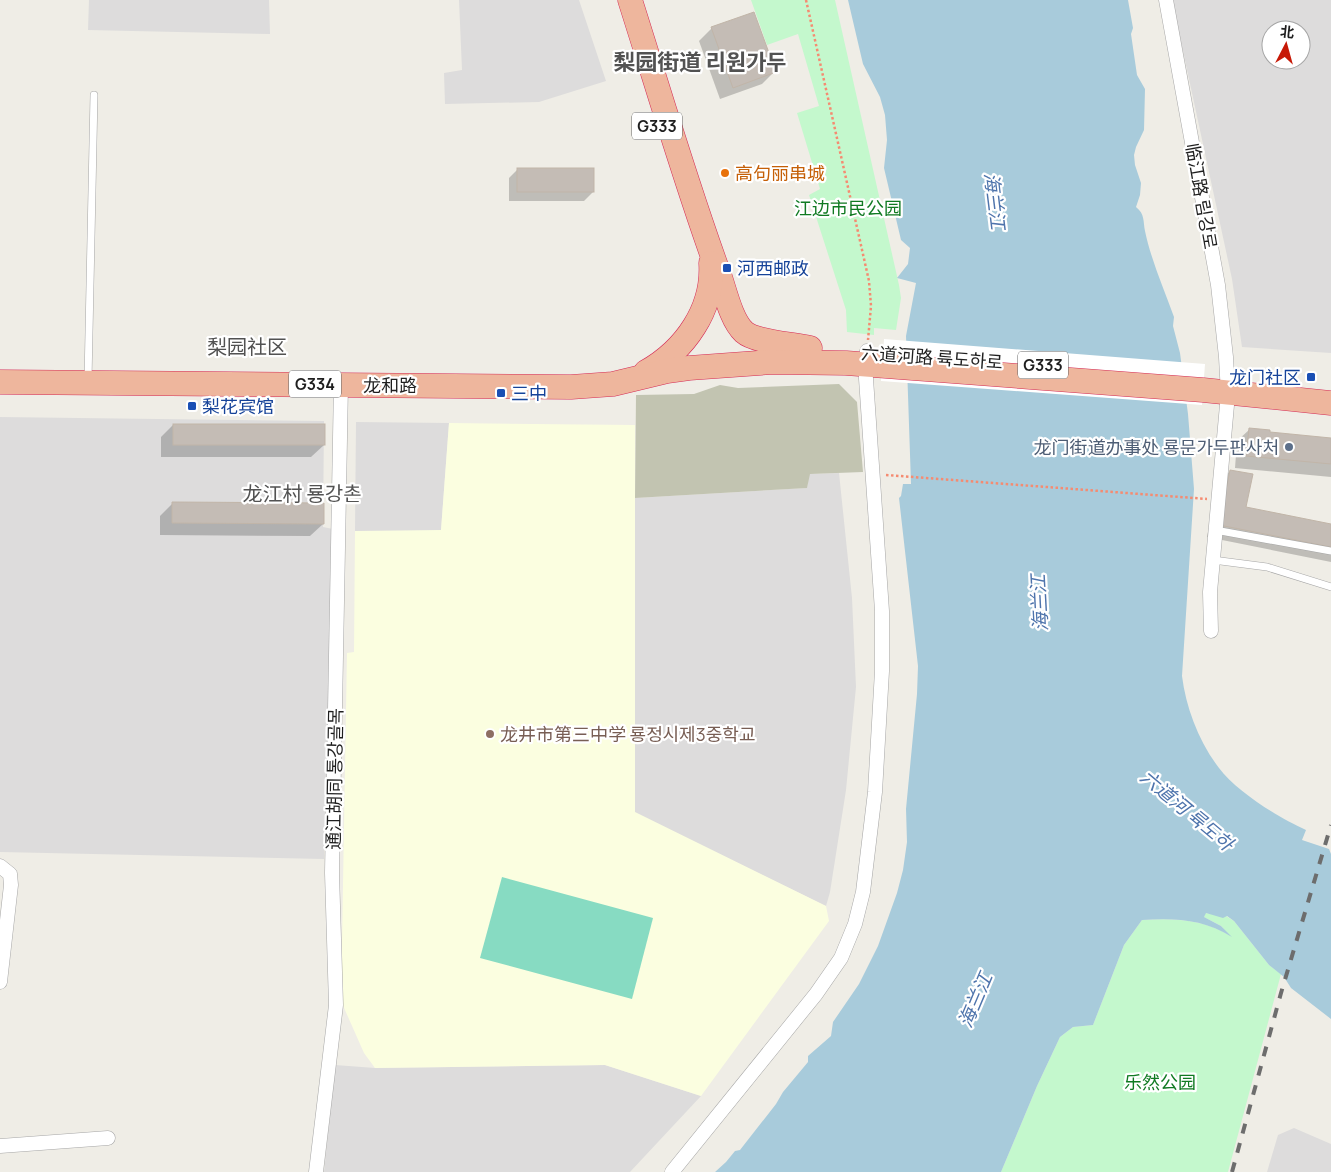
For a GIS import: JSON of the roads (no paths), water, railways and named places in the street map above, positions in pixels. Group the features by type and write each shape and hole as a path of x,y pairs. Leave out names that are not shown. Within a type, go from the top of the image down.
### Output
{"highway":[{"name":"G333","path":"616,0 687,217 703,252"},
{"name":"G333","path":"630,0 703,252"},
{"name":"G334","path":"627,374 664,361 689,335 702,312 709,293 711,267 703,252"},
{"name":"G334","path":"627,374 666,339 680,321 691,299 703,252"},
{"path":"703,252 738,325 744,332 756,339 810,348"},
{"path":"709,293 732,336 749,352 773,362"},
{"name":"六道河路 륙도하로","path":"664,361 749,352 793,352 810,348 874,358 1204,384 1331,403"},
{"name":"六道河路 륙도하로","path":"627,374 773,362 874,358"},
{"name":"龙和路","path":"0,366 89,375 341,384 601,386 627,374"},
{"name":"龙和路","path":"0,382 89,375 592,371 627,374"},
{"name":"六道河路 륙도하로","path":"1228,387 1331,391"}],"street":[{"name":"临江路 림강로","path":"1166,0 1218,285 1223,317 1228,387 1210,592 1211,631"},
{"path":"672,1172 816,994 841,958 855,924 863,892 875,792 882,671 882,611 872,475 874,358"},
{"name":"通江胡同 통강골목","path":"316,1172 336,1005 332,873 341,384"},
{"path":"0,866 10,874 11,885 0,982"},
{"path":"0,1146 108,1138"}],"lane":[{"path":"89,375 94,95"},
{"path":"1216,530 1331,552"},
{"path":"1213,560 1267,567 1331,587"}],"water":[{"path":"848,0 1128,0 1133,28 1131,34 1137,75 1145,89 1144,130 1134,155 1141,183 1136,207 1142,215 1151,253 1174,317 1173,326 1180,353 1188,414 1194,489 1182,676 1184,688 1194,724 1205,747 1219,768 1236,786 1259,804 1306,830 1302,840 1329,849 1331,854 1331,1019 1291,988 1284,977 1269,965 1234,921 1227,916 1223,918 1206,913 1204,917 1221,926 1232,937 1210,926 1199,923 1166,919 1142,920 1124,945 1093,1025 1073,1027 1060,1037 1001,1172 715,1172 735,1151 740,1150 808,1062 808,1056 831,1036 833,1022 859,984 878,946 897,893 907,842 906,809 918,666 899,498 903,484 911,484 906,336 916,283 897,278 908,264 910,248 901,240 884,168 887,140 885,115 880,97 863,64"}],"railway":[{"path":"1232,1172 1281,993 1331,825"}],"place":[{"name":"高句丽串城","path":"725,173"},
{"name":"河西邮政","path":"727,268"},
{"name":"龙门社区","path":"1311,377"},
{"name":"三中","path":"501,393"},
{"name":"梨花宾馆","path":"192,406"},
{"name":"龙门街道办事处 룡문가두판사처","path":"1289,447"},
{"name":"龙井市第三中学 룡정시제3중학교","path":"490,734"}],"district":[{"name":"梨园街道 리원가두","path":"700,62"},
{"name":"梨园社区","path":"247,346"},
{"name":"龙江村 룡강촌","path":"302,493"}],"water label":[{"name":"海兰江","path":"995,201"},
{"name":"海兰江","path":"1039,603"},
{"name":"六道河 륙도하","path":"1187,810"},
{"name":"海兰江","path":"975,1000"}],"park label":[{"name":"江边市民公园","path":"848,208"},
{"name":"乐然公园","path":"1160,1082"}]}
